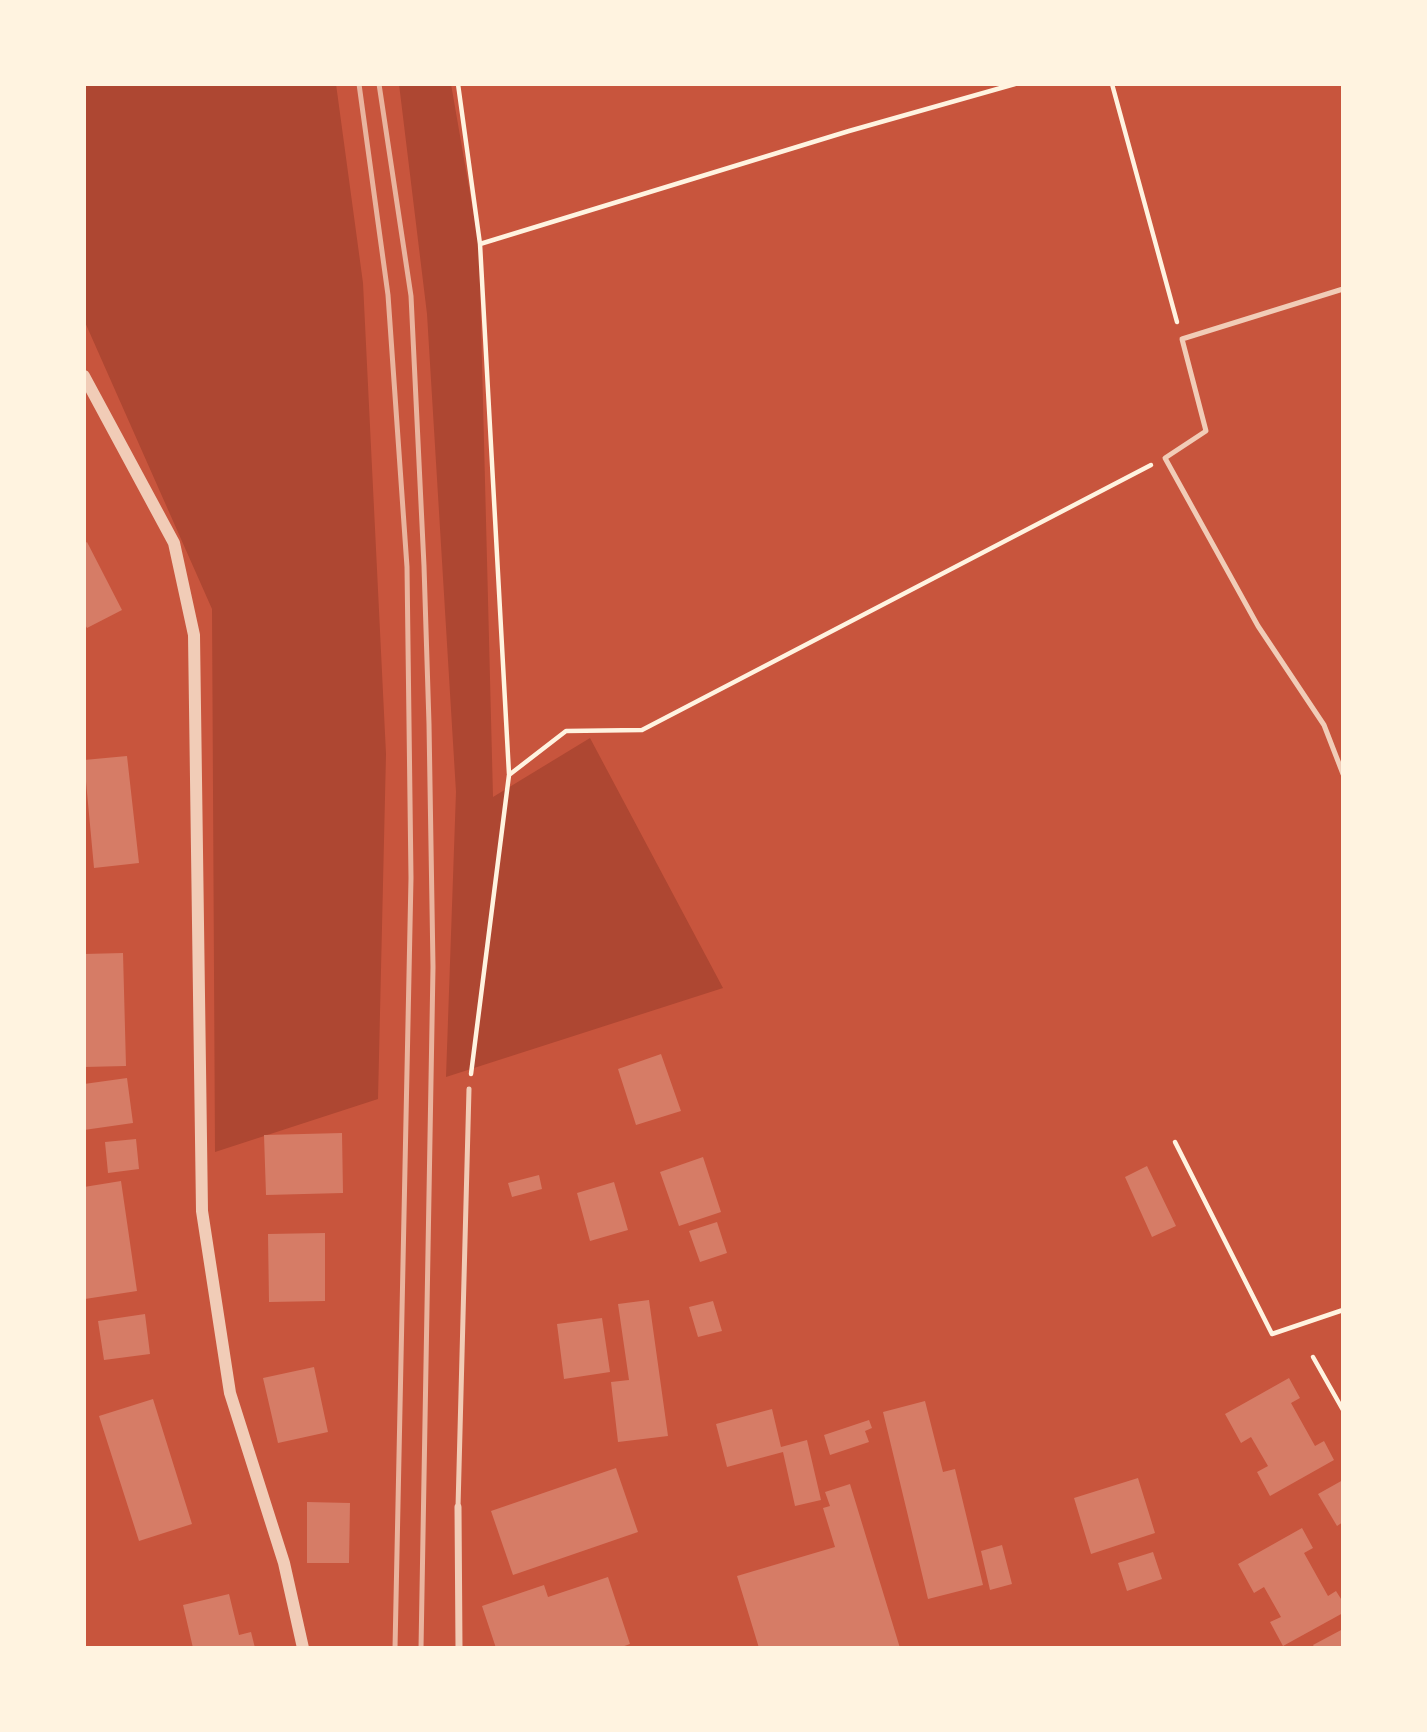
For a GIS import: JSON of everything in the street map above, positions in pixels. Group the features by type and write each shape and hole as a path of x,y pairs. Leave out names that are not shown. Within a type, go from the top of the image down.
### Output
{"street":[{"path":"84,376 174,544 194,635 202,1211 230,1393 284,1563 303,1648"},
{"path":"458,1507 458,1648"}],"lane":[{"path":"1343,289 1182,339 1206,431 1165,458 1258,626 1324,725 1343,774"},
{"path":"458,1507 469,1089"}],"path":[{"path":"458,84 480,244 509,775 469,1089"},
{"path":"480,244 849,131 1015,84"},
{"path":"1112,84 1182,339"},
{"path":"509,775 566,731 642,730 1165,458"},
{"path":"1175,1142 1272,1334 1343,1310"},
{"path":"1313,1357 1343,1409"}],"shaded area":[{"path":"89,84 336,84 363,283 386,754 378,1099 215,1152 212,609 84,320 84,87"},
{"path":"399,84 451,84 479,245 493,797 590,738 723,988 446,1077 456,792 427,314"}],"building":[{"path":"87,542 122,610 87,628 84,623 84,544"},
{"path":"127,756 139,863 94,868 84,760"},
{"path":"123,953 126,1066 84,1067 84,954"},
{"path":"661,1054 681,1111 636,1125 618,1069"},
{"path":"127,1078 133,1123 84,1130 84,1084"},
{"path":"342,1133 343,1193 266,1195 264,1135"},
{"path":"136,1139 139,1169 108,1173 105,1142"},
{"path":"703,1157 721,1212 679,1226 660,1172"},
{"path":"1147,1166 1176,1226 1152,1237 1125,1177"},
{"path":"539,1175 542,1189 512,1197 508,1183"},
{"path":"121,1181 137,1291 85,1299 84,1187"},
{"path":"614,1182 628,1230 590,1241 577,1193"},
{"path":"717,1222 727,1253 700,1262 689,1231"},
{"path":"325,1233 325,1301 269,1302 268,1234"},
{"path":"649,1300 668,1436 618,1442 611,1382 629,1380 618,1304"},
{"path":"713,1301 722,1331 698,1337 689,1307"},
{"path":"145,1314 150,1354 104,1360 98,1321"},
{"path":"602,1318 610,1372 564,1379 557,1324"},
{"path":"314,1367 328,1432 278,1443 263,1378"},
{"path":"1289,1378 1300,1398 1291,1403 1315,1446 1324,1441 1334,1460 1270,1496 1257,1472 1268,1466 1251,1437 1241,1443 1225,1414"},
{"path":"153,1399 192,1524 139,1541 99,1416"},
{"path":"925,1401 943,1472 955,1469 983,1585 928,1599 883,1412"},
{"path":"772,1409 781,1447 807,1440 821,1500 795,1506 783,1452 727,1467 716,1424"},
{"path":"869,1420 872,1428 865,1431 869,1442 830,1455 824,1435"},
{"path":"616,1468 638,1532 513,1575 491,1511"},
{"path":"1138,1478 1155,1533 1091,1554 1074,1498"},
{"path":"1343,1480 1343,1522 1337,1526 1318,1494"},
{"path":"850,1484 900,1648 759,1648 737,1576 835,1547 823,1508 830,1506 825,1492"},
{"path":"307,1502 350,1503 349,1563 307,1563"},
{"path":"1302,1528 1313,1548 1304,1553 1328,1596 1336,1591 1343,1602 1343,1613 1283,1646 1270,1622 1281,1617 1264,1587 1254,1593 1238,1564"},
{"path":"1002,1545 1012,1584 990,1590 981,1551"},
{"path":"1153,1552 1162,1579 1127,1591 1118,1563"},
{"path":"608,1577 630,1644 619,1648 496,1648 482,1606 544,1585 548,1597"},
{"path":"229,1594 239,1635 251,1632 255,1648 193,1648 183,1605"},
{"path":"1343,1629 1343,1648 1315,1648 1313,1645"}],"railway":[{"path":"359,84 388,295 407,567 411,878 395,1648"},
{"path":"379,84 411,296 429,724 433,967 421,1648"}]}
